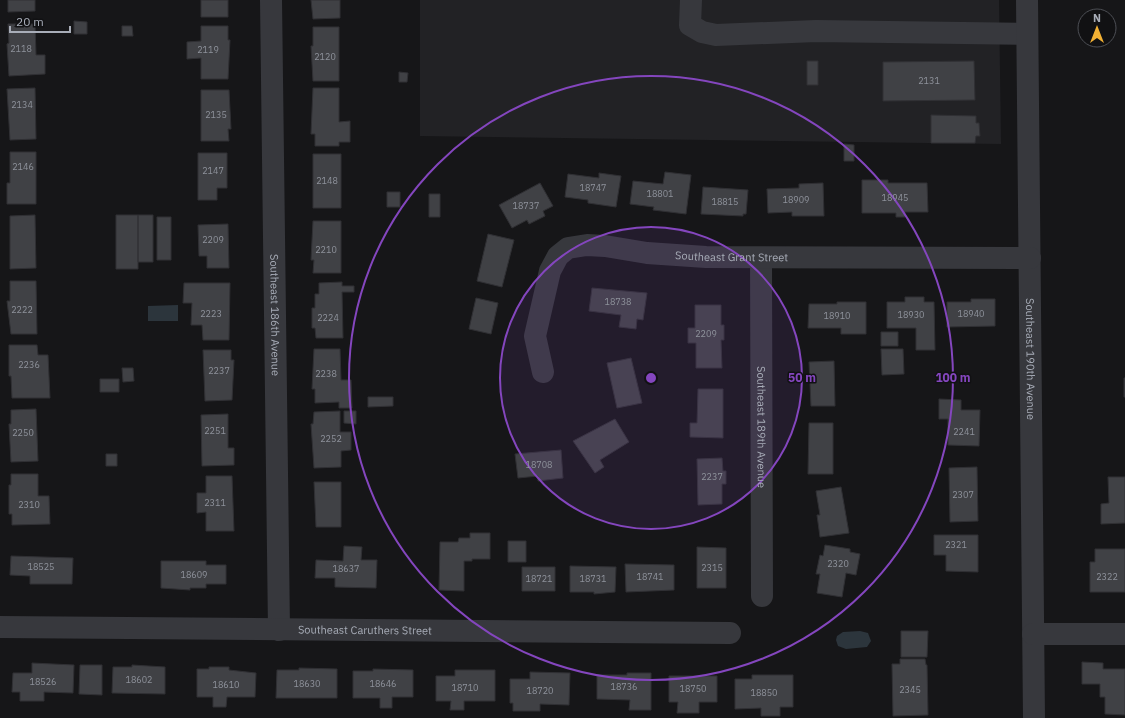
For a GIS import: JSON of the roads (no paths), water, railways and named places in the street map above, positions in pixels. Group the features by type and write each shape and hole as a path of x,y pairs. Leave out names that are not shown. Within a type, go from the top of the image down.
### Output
{"street":[{"name":"Southeast 186th Avenue","path":"270,0 279,630"},
{"path":"690,0 690,25 702,32 716,35 816,31 1027,34"},
{"name":"Southeast 190th Avenue","path":"1027,0 1034,718"},
{"name":"Southeast Grant Street","path":"543,372 535,336 550,271 558,256 568,248 587,245 605,246 647,253 761,258 1030,258"},
{"name":"Southeast 189th Avenue","path":"761,258 762,596"},
{"name":"Southeast Caruthers Street","path":"0,627 730,633"},
{"path":"1033,634 1125,634"}]}
